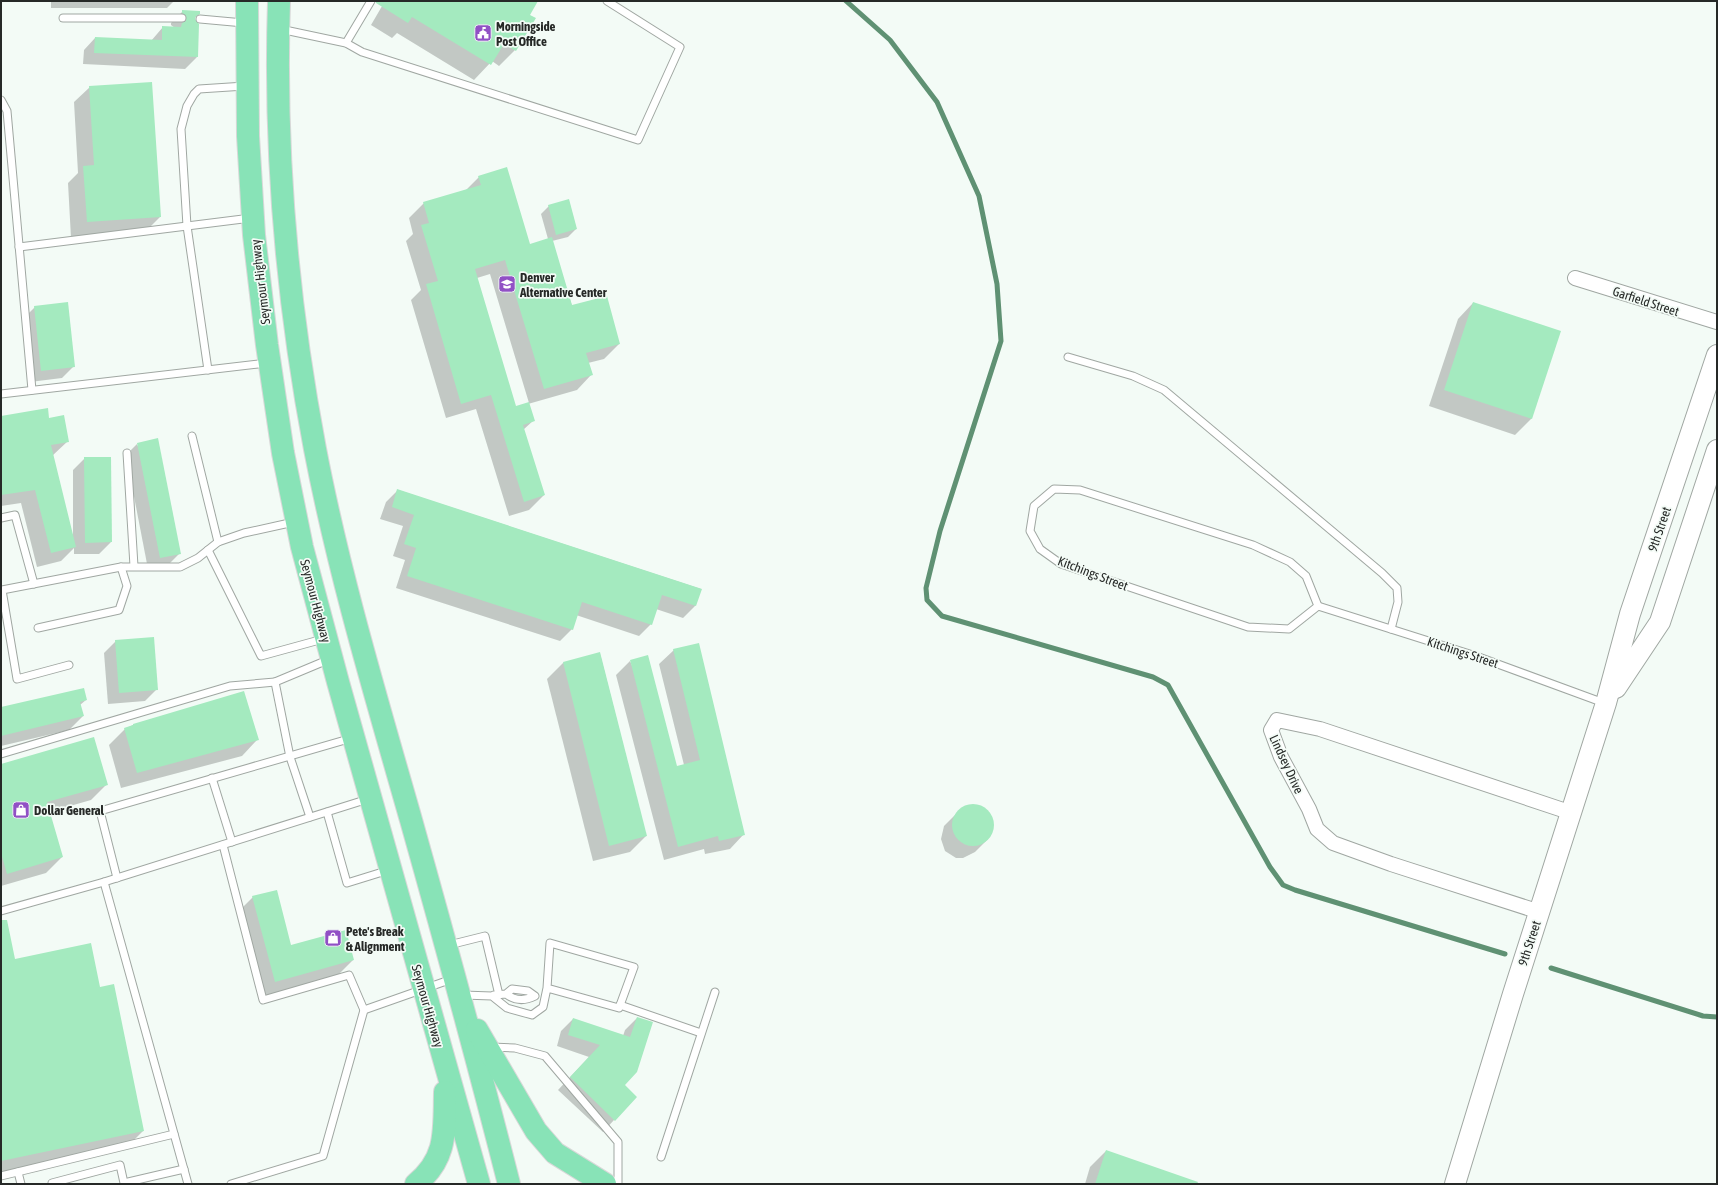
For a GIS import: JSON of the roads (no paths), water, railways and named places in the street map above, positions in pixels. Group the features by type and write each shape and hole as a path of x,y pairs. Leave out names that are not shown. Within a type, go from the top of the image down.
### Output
{"main road":[{"name":"Seymour Highway","path":"247,1 247,86 253,218 280,432 297,522 353,738 479,1184"},
{"path":"279,1 278,29 281,170 285,236 297,341 311,427 336,546 373,685 447,946 509,1184"},
{"path":"246,23 278,29"},
{"path":"250,175 281,170"},
{"path":"280,432 311,427"},
{"path":"342,696 373,685"},
{"path":"460,994 486,1046 536,1131 555,1153 605,1184"},
{"path":"416,1184 425,1177 435,1165 441,1150 444,1131 446,1068"}],"street":[{"name":"Garfield Street","path":"1575,278 1666,308 1717,322"},
{"name":"9th Street","path":"1455,1184 1606,703 1630,614 1717,355"},
{"name":"9th Street","path":"1606,703 1660,622 1717,450"},
{"name":"Lindsey Drive","path":"1540,912 1391,864 1333,843 1317,829 1309,809 1281,757 1271,730 1277,720 1320,729 1572,813"}],"lane":[{"path":"346,43 371,1"},
{"path":"278,29 346,43 362,52 638,140 680,47 607,1"},
{"path":"62,18 182,18"},
{"path":"200,19 246,23"},
{"path":"208,370 187,226 181,129 187,106 194,94 199,89 247,86"},
{"path":"1,100 7,111 32,390"},
{"path":"19,247 253,218"},
{"path":"1068,357 1133,376 1164,390 1376,568 1397,588 1398,602 1391,629"},
{"path":"1,394 270,362"},
{"path":"192,436 218,542"},
{"path":"126,453 134,566"},
{"name":"Kitchings Street","path":"1054,489 1080,490 1253,545 1290,562 1306,576 1318,606 1289,629 1248,627 1061,564 1040,549 1030,531 1034,506 1054,489"},
{"path":"1,518 14,515 34,584"},
{"path":"69,666 17,679 1,588 34,584 121,567 180,567 198,558 218,542 244,533 297,522"},
{"path":"208,550 260,656 329,648"},
{"path":"38,628 119,610 127,586 121,567"},
{"name":"Kitchings Street","path":"1318,606 1476,656 1606,703"},
{"path":"1,754 230,686 275,682 329,648"},
{"path":"275,682 290,757 310,817"},
{"path":"117,878 100,811 353,738"},
{"path":"212,778 232,842"},
{"path":"1,910 104,882 370,798"},
{"path":"327,812 347,883 390,870"},
{"path":"223,844 263,1000 349,975 364,1010 323,1156 231,1184"},
{"path":"104,882 188,1184"},
{"path":"447,946 485,936 499,995 507,1008 532,1015 543,1007 547,988 550,943 634,967 619,1008 547,988"},
{"path":"364,1010 423,990 460,994 499,995 527,1000 535,996 545,998"},
{"path":"661,1157 714,992"},
{"path":"620,1005 701,1033"},
{"path":"486,1046 515,1048 545,1056 618,1142 618,1184"},
{"path":"1,1176 174,1134"},
{"path":"52,1183 120,1165 124,1183 184,1169"},
{"path":"18,1172 21,1184"}],"waterway":[{"path":"846,1 890,40 937,102 979,196 997,284 1001,341 940,531 926,588 927,600 942,616 1153,677 1168,685 1270,867 1283,885 1295,890 1505,954"},
{"path":"1551,968 1703,1016 1717,1017"}],"place":[{"name":"Morningside Post Office","path":"483,33"},
{"name":"Denver Alternative Center","path":"507,284"},
{"name":"Dollar General","path":"21,810"},
{"name":"Pete's Break & Alignment","path":"333,938"}]}
